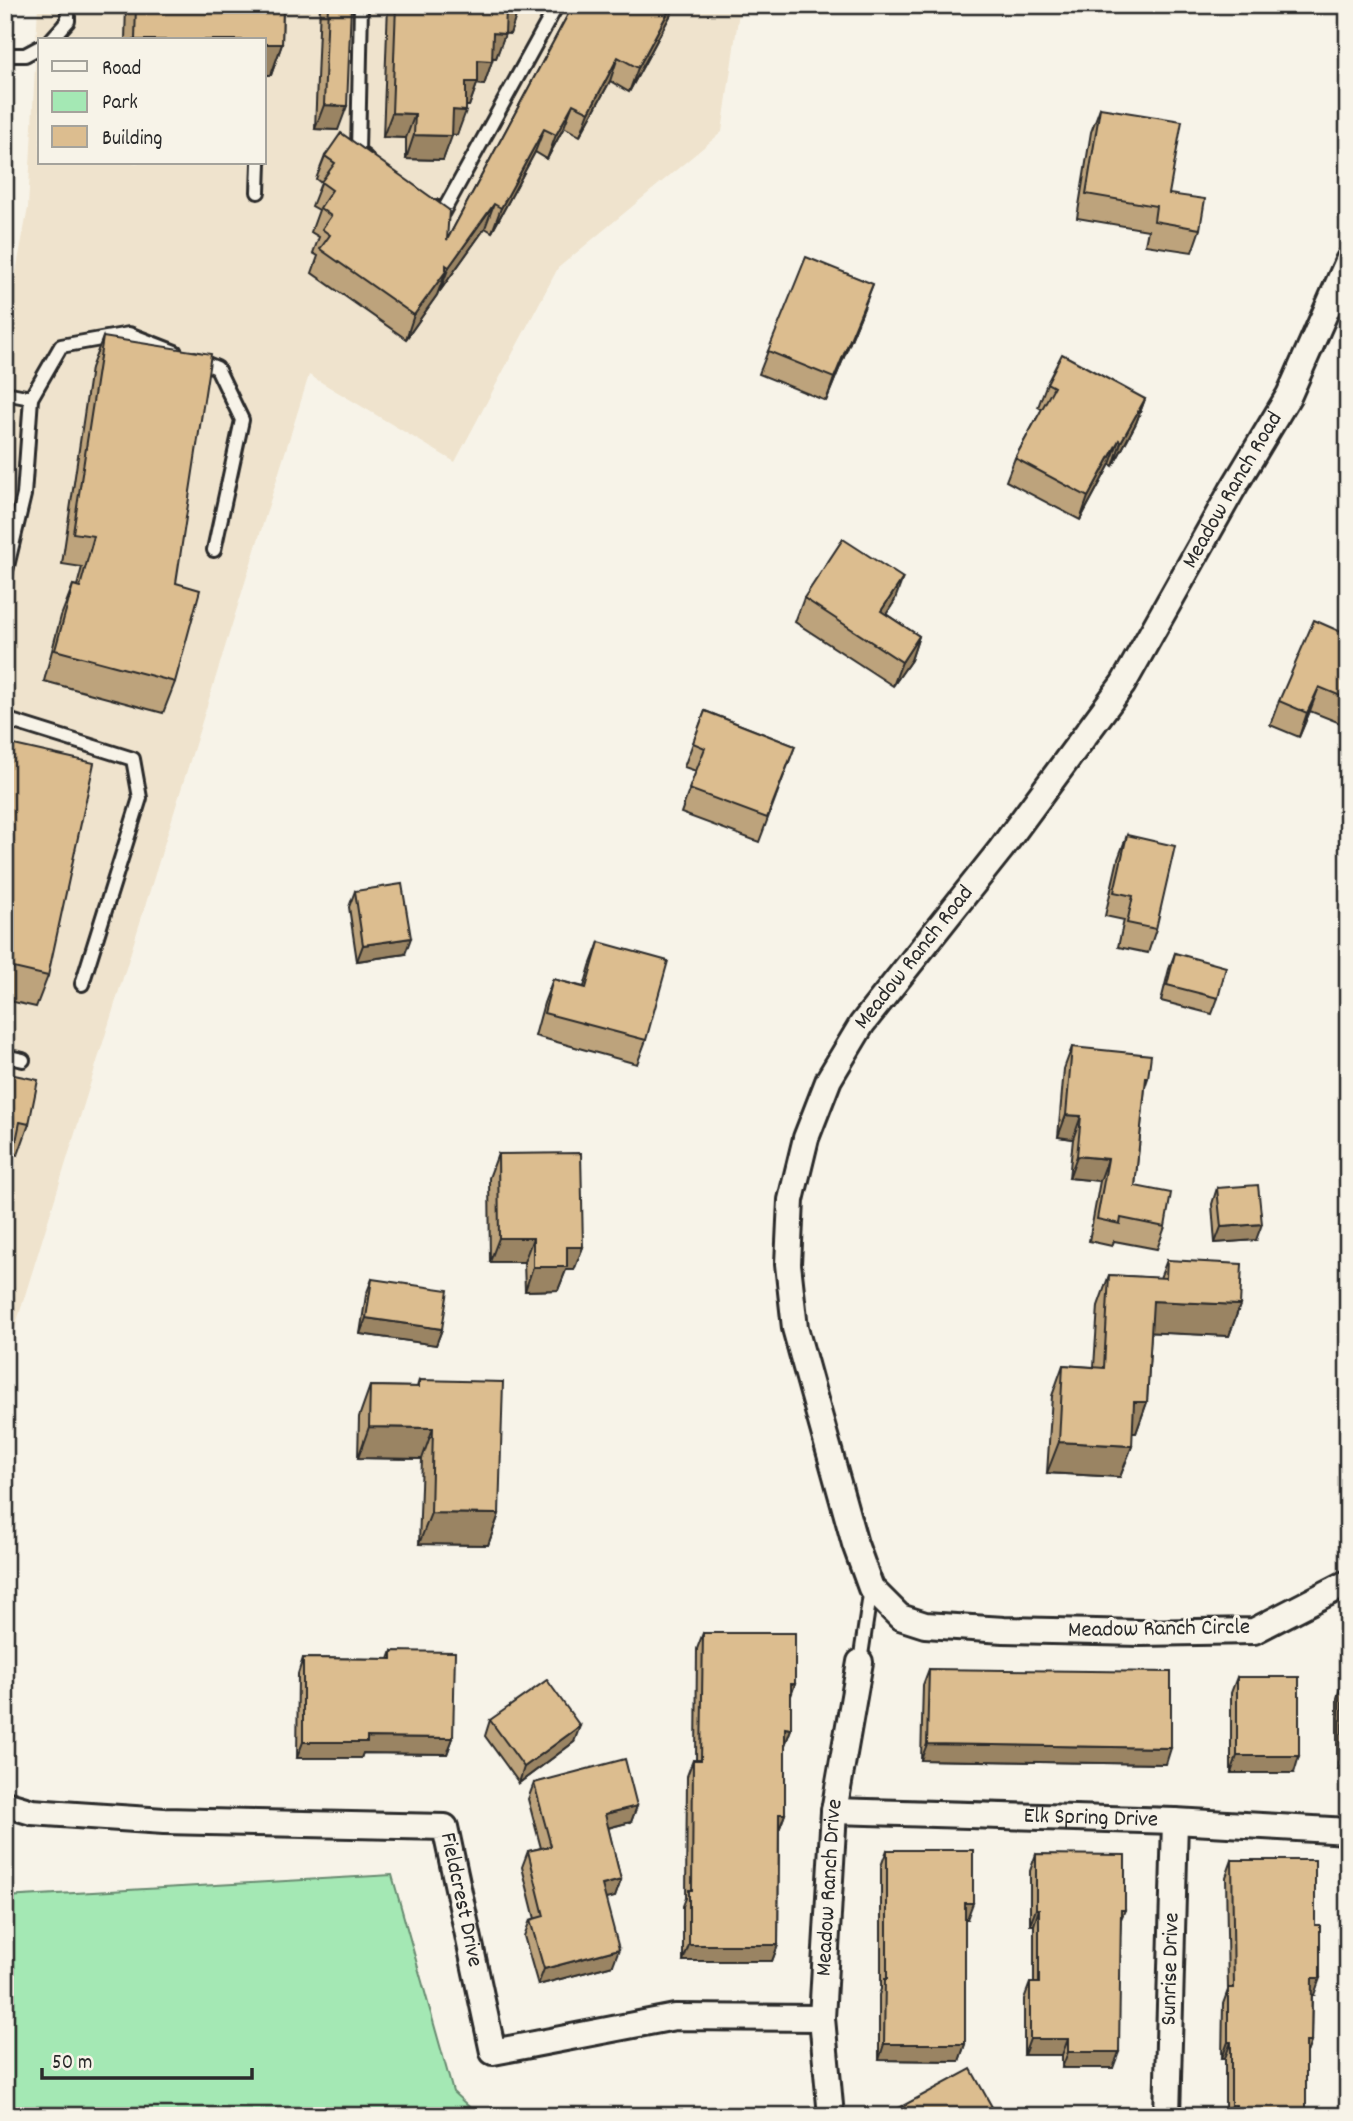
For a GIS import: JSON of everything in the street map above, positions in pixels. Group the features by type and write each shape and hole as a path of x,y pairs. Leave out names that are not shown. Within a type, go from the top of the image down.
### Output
{"street":[{"name":"Meadow Ranch Road","path":"1004,1630 925,1625 900,1617 871,1588 855,1544 795,1328 788,1264 792,1200 806,1138 829,1079 862,1024 1001,849 1123,684 1232,490 1289,395 1348,261"},
{"name":"Meadow Ranch Circle","path":"1004,1630 1140,1633 1254,1631 1345,1584"},
{"name":"Meadow Ranch Drive","path":"831,2116 822,2018 834,1811 860,1661"},
{"name":"Fieldcrest Drive","path":"5,1804 32,1812 164,1821 445,1827 493,2052 675,2017 822,2018"},
{"name":"Elk Spring Drive","path":"834,1811 1175,1821 1348,1831"},
{"name":"Fieldcrest Drive","path":"5,1818 32,1812"},
{"name":"Sunrise Drive","path":"1167,2116 1175,1821"}],"lane":[{"path":"53,38 68,20 68,5"},
{"path":"361,5 358,152 379,167"},
{"path":"422,197 443,212 557,5"},
{"path":"5,55 25,55 38,48"},
{"path":"258,192 259,164"},
{"path":"5,575 24,495 31,398 61,346 129,334 217,368 242,421 214,550"},
{"path":"5,393 31,398"},
{"path":"5,719 133,759 140,798 82,984"},
{"path":"5,1056 23,1060"},
{"path":"860,1661 871,1588"}],"shaded area":[{"path":"38,5 740,5 722,132 558,268 455,462 309,375 14,1331 5,1329 5,330 28,208"}],"green space":[{"path":"392,1875 453,2092 479,2116 5,2116 5,1897"}],"building":[{"path":"136,5 283,5 282,44 266,44 266,38 135,38"},
{"path":"328,5 351,5 347,106 324,105"},
{"path":"396,5 518,5 518,10 506,9 505,34 493,33 492,61 478,60 478,82 466,82 466,111 453,110 452,136 414,135 415,114 392,113"},
{"path":"573,5 672,5 638,68 618,57 589,112 573,104 556,135 544,129 501,208 494,204 449,267 446,265 446,271 414,315 320,249 330,235 322,229 331,216 320,208 332,190 321,182 335,163 325,156 341,133 449,210 447,240"},
{"path":"1100,108 1182,121 1169,194 1205,199 1200,229 1154,221 1156,206 1086,194"},
{"path":"806,257 873,284 834,378 768,351"},
{"path":"103,337 211,354 176,583 200,590 175,682 55,650 73,585 80,587 94,536 73,533"},
{"path":"1062,354 1145,399 1088,497 1015,458 1054,387 1047,383"},
{"path":"843,539 903,578 881,611 919,636 902,662 804,598"},
{"path":"1314,620 1348,635 1348,699 1319,687 1307,713 1279,701"},
{"path":"705,711 795,746 767,818 689,789 705,748 693,743"},
{"path":"5,743 94,763 48,976 5,966"},
{"path":"1127,835 1175,846 1156,929 1127,923 1133,896 1114,892"},
{"path":"402,884 411,938 363,945 355,891"},
{"path":"599,942 668,961 646,1040 544,1013 553,979 586,988"},
{"path":"1175,953 1226,967 1218,998 1167,985"},
{"path":"1072,1047 1151,1055 1146,1078 1135,1186 1171,1193 1165,1227 1121,1218 1120,1224 1097,1219 1108,1159 1077,1156 1081,1116 1066,1115"},
{"path":"5,1073 38,1080 29,1124 20,1122 13,1156 5,1155"},
{"path":"581,1153 583,1247 567,1247 567,1267 533,1267 533,1238 499,1238 498,1154"},
{"path":"1258,1185 1262,1224 1221,1227 1217,1188"},
{"path":"1167,1260 1242,1264 1240,1305 1153,1301 1147,1402 1134,1402 1132,1446 1059,1442 1063,1365 1104,1368 1109,1275 1166,1278"},
{"path":"372,1279 448,1290 442,1329 366,1318"},
{"path":"419,1380 503,1382 499,1514 431,1513 433,1428 369,1427 370,1386 419,1387"},
{"path":"703,1633 795,1633 795,1684 791,1684 791,1729 785,1728 785,1814 779,1814 778,1945 689,1945 693,1760 701,1760"},
{"path":"392,1651 455,1652 453,1738 367,1737 367,1742 303,1742 303,1658 392,1659"},
{"path":"929,1669 1171,1672 1171,1748 927,1744"},
{"path":"1237,1677 1299,1677 1299,1756 1237,1756"},
{"path":"547,1680 580,1726 524,1767 490,1720"},
{"path":"1342,1682 1348,1682 1348,1753 1342,1753"},
{"path":"625,1759 637,1806 605,1814 621,1880 602,1885 619,1949 544,1969 530,1920 544,1916 528,1851 551,1846 534,1783"},
{"path":"887,1850 973,1850 973,1903 965,1903 965,2044 884,2044"},
{"path":"1036,1854 1125,1855 1125,1910 1121,1910 1119,2052 1068,2052 1068,2039 1030,2039 1030,1983 1039,1983"},
{"path":"1232,1860 1315,1860 1315,1925 1320,1925 1320,1978 1312,1978 1311,2042 1306,2042 1306,2116 1236,2116 1236,2105 1231,2105 1228,1988 1234,1988"},
{"path":"971,2069 997,2116 900,2116 897,2109"}]}
